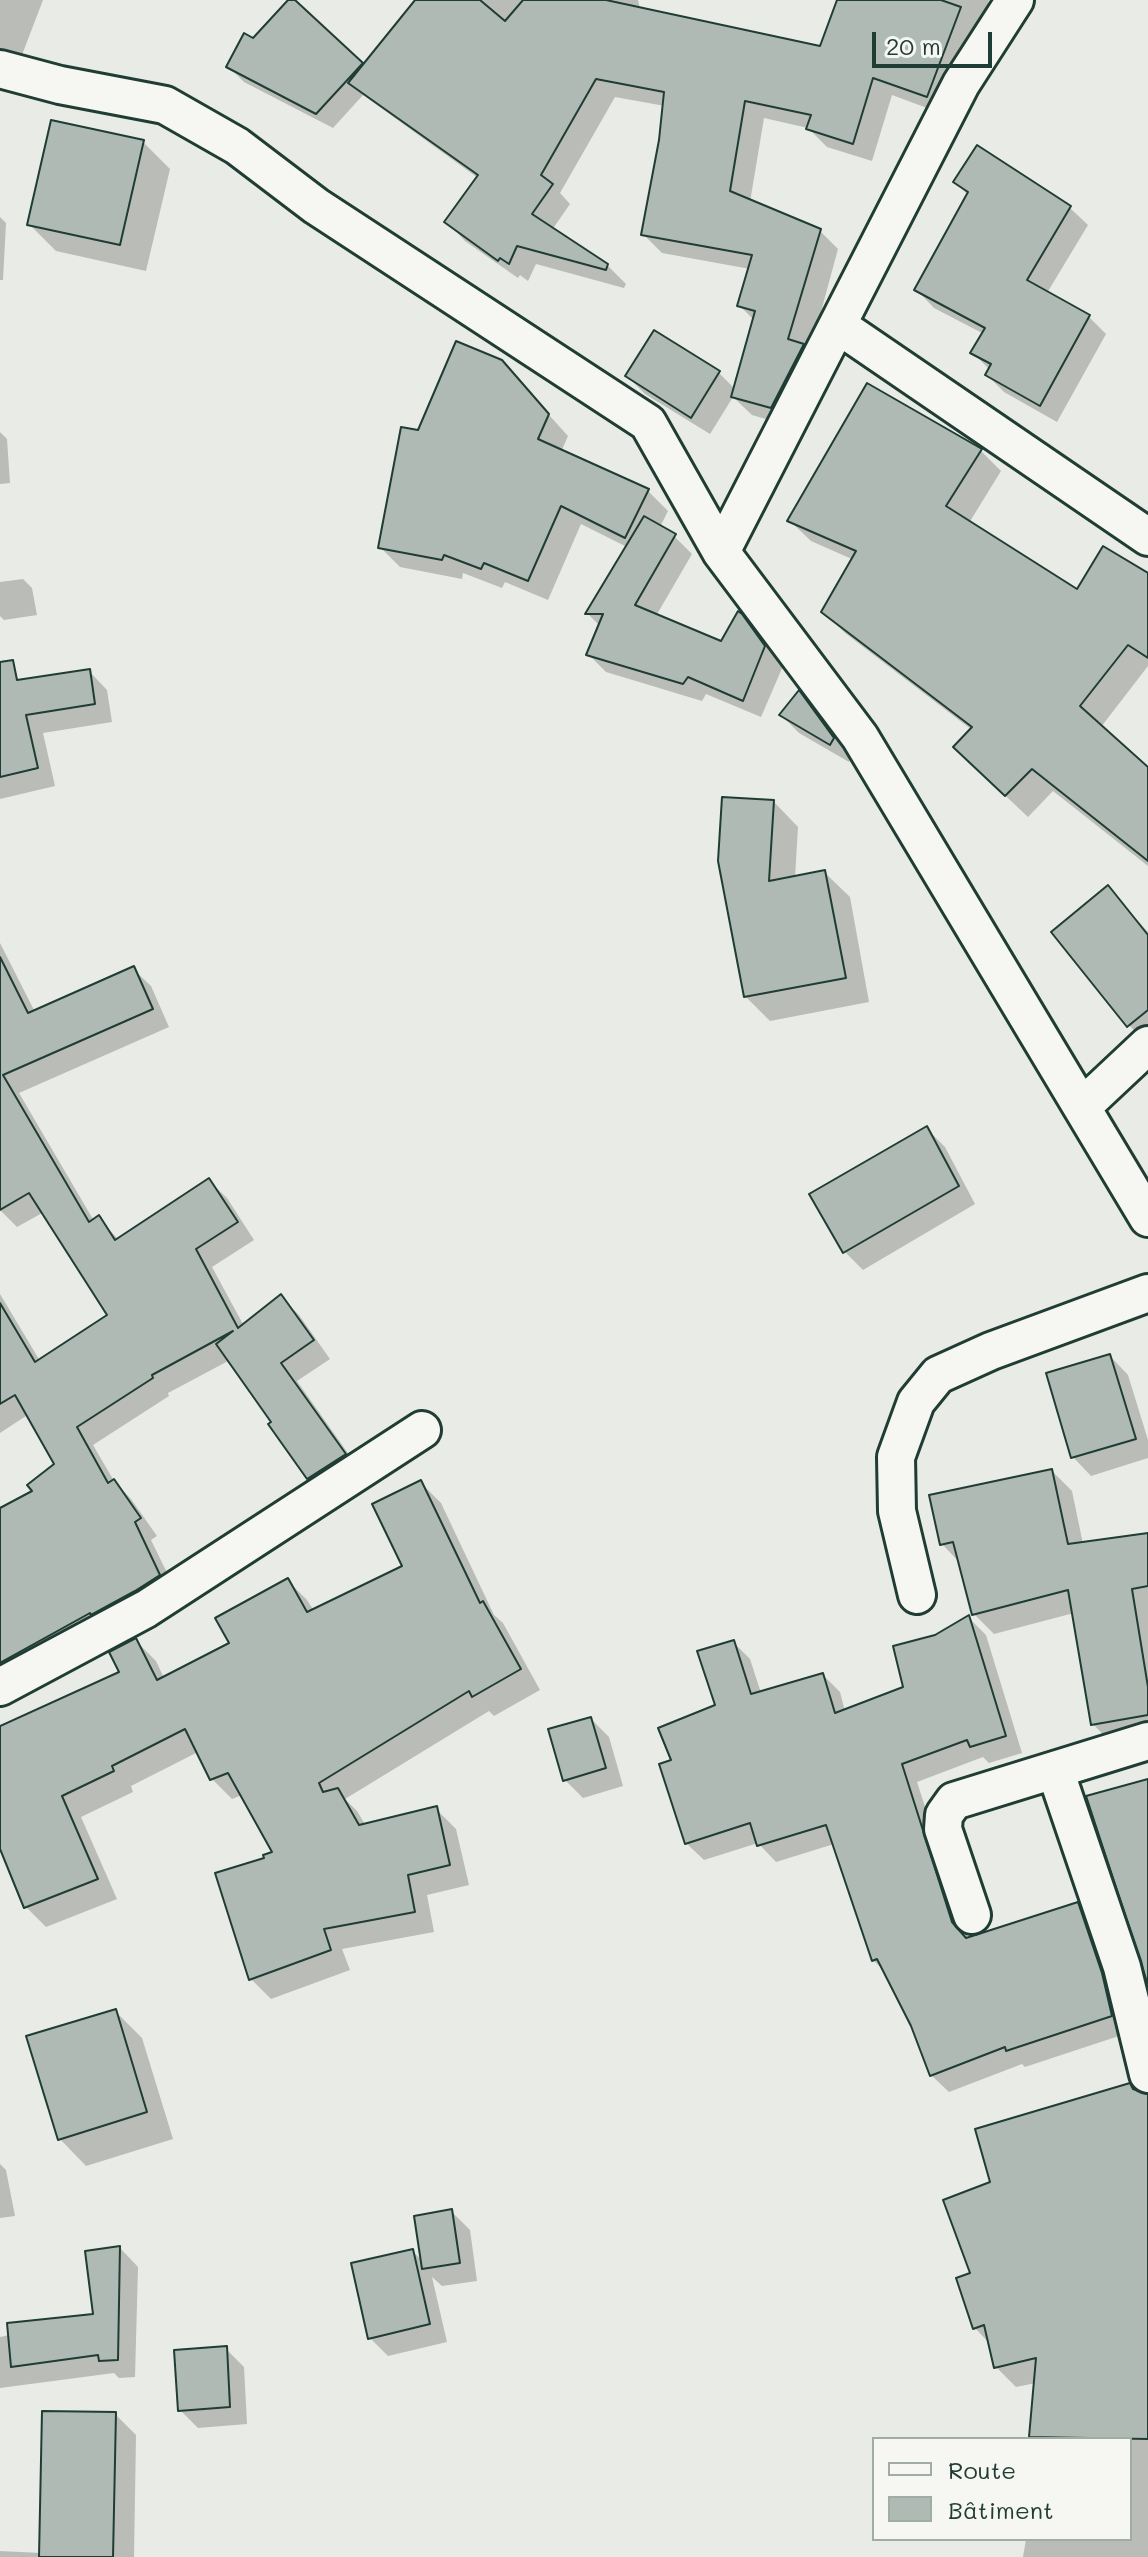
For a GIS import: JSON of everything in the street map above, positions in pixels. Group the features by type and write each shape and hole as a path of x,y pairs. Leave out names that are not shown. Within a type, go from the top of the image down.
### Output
{"street":[{"path":"721,552 961,84 1015,0"},
{"path":"0,69 60,85 165,105 237,146 316,206 648,423 721,552 860,737 1148,1218"},
{"path":"839,326 1148,537"},
{"path":"1083,1106 1148,1045"},
{"path":"917,1595 897,1511 896,1457 916,1402 938,1375 991,1351 1148,1293"},
{"path":"0,1687 146,1609 422,1430"},
{"path":"972,1915 943,1829 944,1815 954,1801 1148,1741"},
{"path":"1055,1770 1122,1967 1148,2074"}],"building":[{"path":"288,0 295,0 363,63 316,114 226,67 244,33 253,38"},
{"path":"415,0 480,0 505,21 523,0 606,0 820,46 837,0 941,0 961,7 927,97 873,78 853,144 806,129 811,115 745,101 730,191 821,229 788,339 804,344 771,408 731,397 755,311 737,306 752,255 641,235 659,140 664,92 596,79 541,175 553,184 532,214 608,264 606,270 517,246 509,264 500,258 498,261 444,222 478,175 348,83"},
{"path":"51,120 144,140 120,245 27,225"},
{"path":"977,145 1071,206 1027,280 1090,315 1040,406 985,375 991,364 970,353 985,328 914,290 968,192 953,182"},
{"path":"654,330 720,371 691,418 625,376"},
{"path":"456,341 502,360 549,414 538,439 649,489 625,538 561,506 528,581 484,563 481,569 444,555 442,560 378,548 401,427 418,430"},
{"path":"867,383 982,449 946,506 1077,589 1103,546 1148,573 1148,658 1128,645 1080,706 1148,767 1148,861 1032,769 1005,796 953,747 972,727 821,612 856,551 787,521"},
{"path":"644,516 676,534 635,605 721,641 738,611 742,614 765,646 743,701 688,677 683,684 586,655 603,614 585,614"},
{"path":"13,660 17,680 90,669 95,704 26,715 38,768 0,777 0,662"},
{"path":"799,690 834,738 830,745 779,715"},
{"path":"722,797 774,800 769,881 825,870 846,978 744,997 718,861"},
{"path":"1108,885 1148,935 1148,1010 1127,1027 1051,932"},
{"path":"0,957 28,1013 134,966 153,1009 3,1075 89,1222 99,1215 115,1240 209,1178 238,1222 196,1249 238,1328 281,1294 314,1340 281,1363 346,1454 307,1479 216,1344 233,1331 152,1375 153,1378 77,1427 108,1483 114,1479 141,1518 135,1522 160,1575 0,1663 0,1508 32,1491 27,1485 54,1464 15,1395 0,1404 0,1303 35,1362 107,1315 29,1193 0,1210"},
{"path":"927,1126 959,1186 843,1253 809,1194"},
{"path":"1110,1354 1136,1439 1071,1458 1046,1373"},
{"path":"1052,1469 1068,1544 1148,1533 1148,1586 1132,1589 1148,1687 1148,1715 1091,1725 1068,1590 972,1615 953,1542 940,1545 929,1495"},
{"path":"421,1480 480,1603 483,1601 521,1669 472,1697 469,1691 319,1783 323,1792 338,1788 359,1825 437,1806 450,1865 408,1875 415,1912 324,1929 331,1950 249,1980 215,1873 264,1858 263,1855 272,1852 228,1773 210,1780 185,1729 112,1766 114,1771 62,1796 98,1879 24,1908 0,1849 0,1726 119,1672 109,1652 136,1638 157,1680 229,1643 215,1618 288,1578 307,1612 402,1566 372,1504"},
{"path":"969,1615 1006,1736 970,1747 967,1740 902,1764 952,1922 966,1938 1078,1902 1102,1973 1112,2016 1006,2051 1005,2047 930,2076 911,2026 877,1959 872,1961 826,1825 757,1846 750,1823 685,1844 659,1764 671,1760 658,1728 715,1705 697,1651 734,1640 751,1694 823,1673 835,1713 903,1687 893,1646 935,1635"},
{"path":"591,1717 606,1768 563,1781 548,1729"},
{"path":"1148,1779 1148,1985 1086,1796"},
{"path":"116,2009 147,2112 58,2140 26,2036"},
{"path":"1130,2083 1133,2089 1148,2094 1148,2439 1029,2437 1036,2358 994,2368 984,2325 973,2329 956,2278 970,2273 943,2200 990,2182 975,2129"},
{"path":"452,2209 460,2263 422,2269 414,2216"},
{"path":"120,2246 118,2360 99,2361 98,2355 11,2367 7,2323 93,2314 85,2251"},
{"path":"413,2249 430,2324 368,2339 351,2263"},
{"path":"227,2346 230,2407 178,2411 174,2350"},
{"path":"42,2411 116,2412 113,2557 39,2557"}]}
